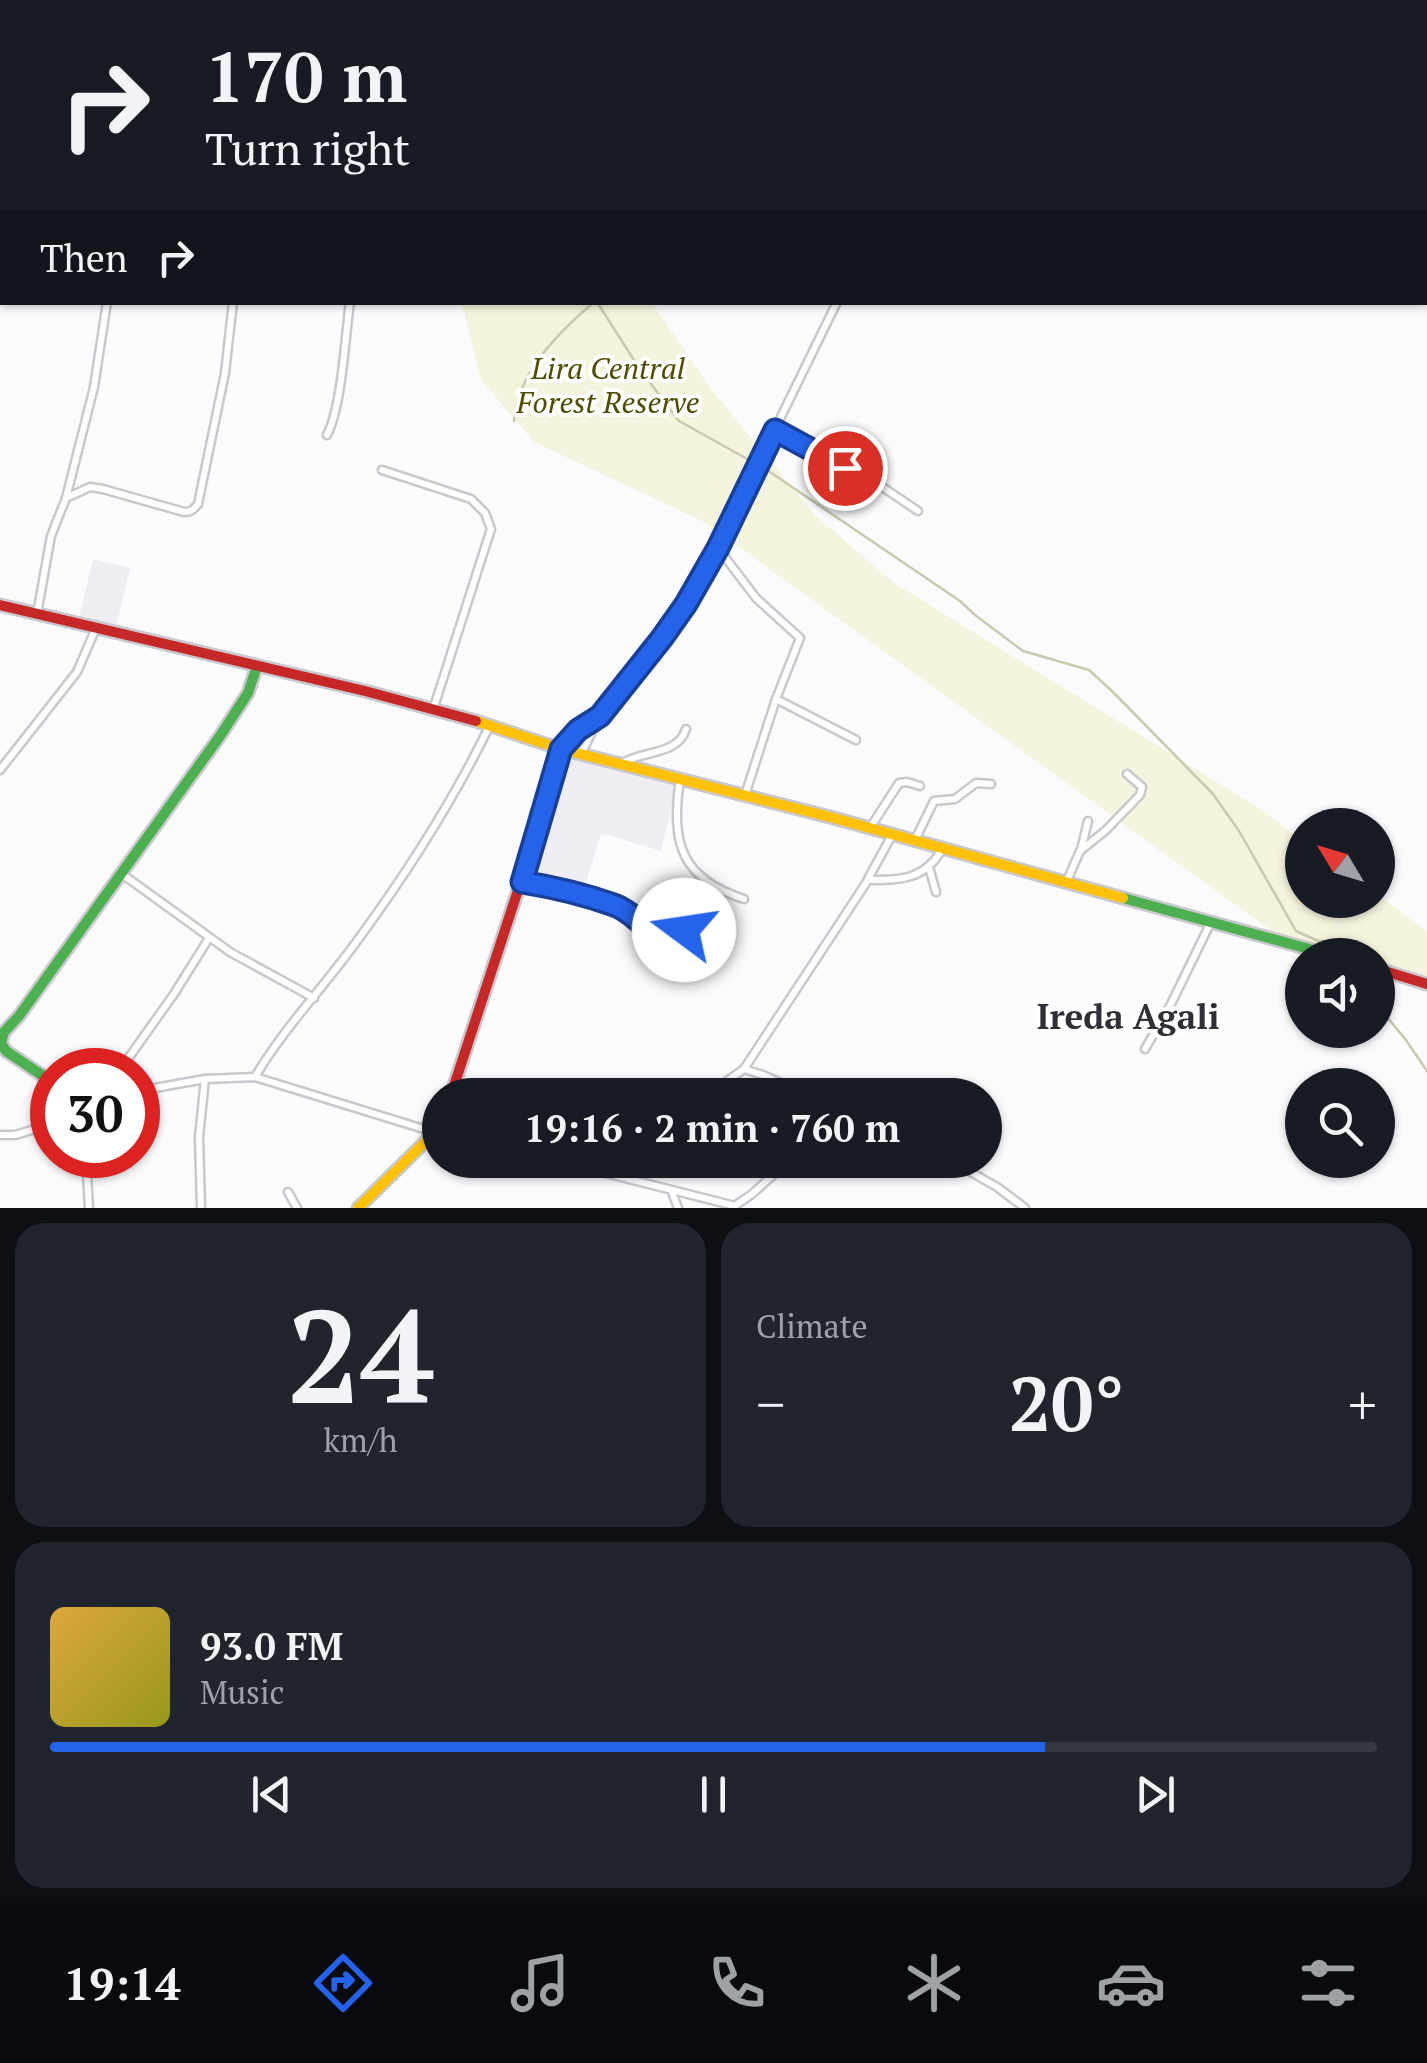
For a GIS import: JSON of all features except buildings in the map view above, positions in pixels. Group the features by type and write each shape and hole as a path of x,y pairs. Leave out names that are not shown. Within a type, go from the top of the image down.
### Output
{"street":[{"path":"37,614 52,536 66,498 94,388 107,305"},
{"path":"66,498 90,488 103,489 184,512 195,508 225,373 233,305"},
{"path":"328,435 350,305"},
{"path":"580,754 600,716 698,587 836,305"},
{"path":"775,430 881,486 918,511"},
{"path":"382,470 471,499 485,513 491,529 433,710"},
{"path":"718,548 762,604 800,638 744,796"},
{"path":"0,605 433,710 561,749 1285,942"},
{"path":"0,770 77,672 96,628"},
{"path":"30,1067 6,1051 1,1044 4,1032 200,764 248,693 258,666"},
{"path":"776,699 856,740"},
{"path":"457,1078 522,882 561,749 578,730 600,716"},
{"path":"255,1077 358,940 440,820 490,725"},
{"path":"621,764 674,747 684,738 686,729"},
{"path":"1080,852 1140,796 1142,788 1127,774"},
{"path":"680,780 676,826 684,857 701,878 744,899"},
{"path":"870,829 899,783 920,786"},
{"path":"915,841 932,802 955,799 976,783 991,784"},
{"path":"1066,884 1088,821"},
{"path":"731,1078 744,1069 868,880 892,835"},
{"path":"868,880 902,879 929,867 942,849"},
{"path":"929,867 936,892"},
{"path":"120,874 208,938 314,998"},
{"path":"522,882 578,892 619,907 658,932 684,930"},
{"path":"1146,1049 1211,922"},
{"path":"135,1048 208,938"},
{"path":"1395,974 1427,984"},
{"path":"744,1069 770,1078"},
{"path":"160,1087 205,1079 255,1077 422,1125"},
{"path":"201,1208 199,1137 205,1079"},
{"path":"0,1135 30,1131"},
{"path":"358,1208 422,1146"},
{"path":"88,1178 90,1208"},
{"path":"623,1178 734,1207 770,1178"},
{"path":"981,1178 1026,1208"},
{"path":"672,1191 678,1208"},
{"path":"288,1192 298,1208"}],"shaded area":[{"path":"93,559 130,568 116,627 79,618"},
{"path":"581,756 678,781 661,851 601,833 585,887 534,872 565,770 569,762"}],"green space":[{"name":"Lira Central Forest Reserve","path":"462,305 653,305 711,389 815,515 894,583 1285,827 1285,918 1395,918 1395,907 1427,931 1427,986 1395,978 1395,938 1285,941 704,522 534,442 481,380"}],"waterway":[{"path":"514,421 531,370 554,340 591,305"},
{"path":"599,305 679,421 767,470 960,601 1023,651 1089,670 1213,794 1239,831 1296,931 1312,938"},
{"path":"1395,1027 1427,1071"}],"traffic: fast":[{"path":"30,1067 6,1051 1,1043 4,1032 220,736 248,693 257,666"},
{"path":"1123,898 1285,942"}],"traffic: slow":[{"path":"476,721 561,749 830,817 1123,898"},
{"path":"358,1208 422,1145"}],"traffic: jam":[{"path":"0,605 476,721"},
{"path":"457,1078 561,749"},
{"path":"1395,974 1427,984"}],"district":[{"name":"Ireda Agali","path":"1128,1016"}],"route":[{"path":"684,930 658,932 619,907 578,892 522,882 561,749 578,730 600,716 698,587 775,430 845,468"}]}
